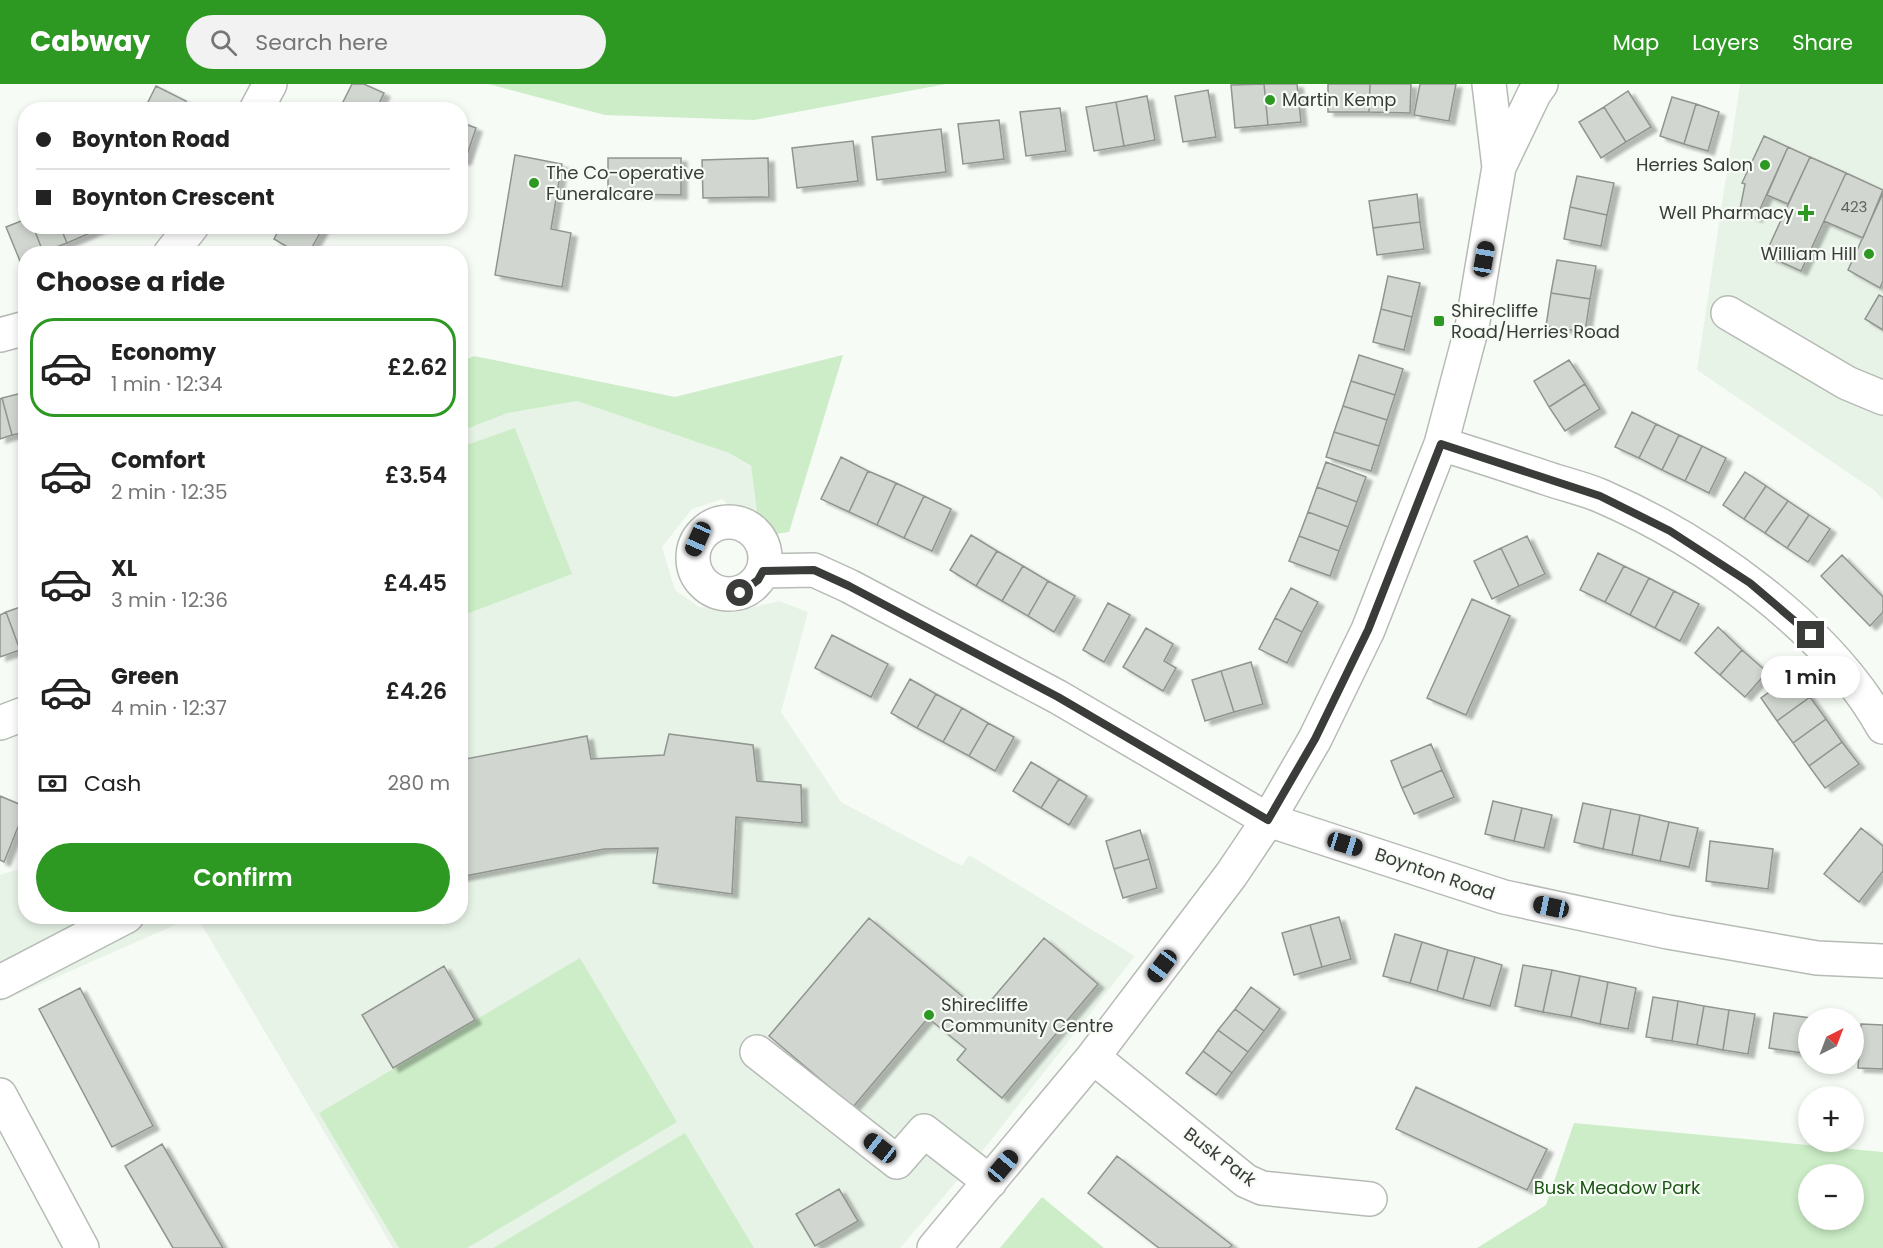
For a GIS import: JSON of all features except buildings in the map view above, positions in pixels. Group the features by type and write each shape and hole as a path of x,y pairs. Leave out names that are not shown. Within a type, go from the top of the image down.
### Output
{"street":[{"path":"260,102 270,84"},
{"path":"1489,84 1499,167"},
{"path":"934,1248 1093,1057 1231,875 1268,820 1315,739 1368,630 1441,444 1472,327 1499,167 1540,84"},
{"path":"176,246 186,234"},
{"path":"1728,314 1847,382 1883,398"},
{"path":"0,334 18,330"},
{"path":"1441,444 1600,496 1670,531 1750,583 1811,635 1869,701 1883,727"},
{"name":"Boynton Road","path":"763,571 814,570 849,586 1058,697 1268,820 1504,897 1668,932 1818,958 1883,961"},
{"path":"0,723 18,716"},
{"path":"0,982 112,924"},
{"path":"757,1052 897,1162 924,1131 990,1182"},
{"name":"Busk Park","path":"1093,1057 1246,1180 1262,1188 1370,1199"},
{"path":"4,1113 82,1248"}],"shaded area":[{"path":"1740,84 1883,84 1883,500 1875,491 1697,370"},
{"path":"577,401 729,453 751,467 760,536 722,499 692,509 662,547 675,590 699,607 741,610 779,601 808,612 781,712 841,802 962,866 969,855 1135,956 984,1149 900,1248 393,1248 201,924 468,924 468,428 508,413"},
{"path":"18,869 18,924 177,924 0,1002 0,875"}],"green space":[{"path":"488,84 946,84 754,120 605,115"},
{"path":"843,355 789,532 760,536 751,466 729,453 577,401 508,413 468,428 468,359 474,356 675,397"},
{"path":"515,428 572,574 468,613 468,445"},
{"path":"580,958 677,1122 467,1248 399,1248 319,1113"},
{"name":"Busk Meadow Park","path":"1574,1123 1798,1144 1798,1152 1883,1152 1883,1248 1477,1248 1546,1205"},
{"path":"685,1133 754,1248 493,1248"},
{"path":"1042,1197 1104,1248 1000,1248"}],"place":[{"name":"Martin Kemp","path":"1270,100"},
{"name":"Herries Salon","path":"1765,165"},
{"name":"The Co-operative Funeralcare","path":"534,183"},
{"name":"Well Pharmacy","path":"1806,213"},
{"name":"William Hill","path":"1869,254"},
{"name":"Shirecliffe Road/Herries Road","path":"1439,321"},
{"name":"Shirecliffe Community Centre","path":"929,1015"}],"route":[{"path":"740,593 758,580 763,571 814,570 849,586 1058,697 1268,820 1315,739 1368,630 1441,444 1600,496 1670,531 1750,583 1811,635"}]}
